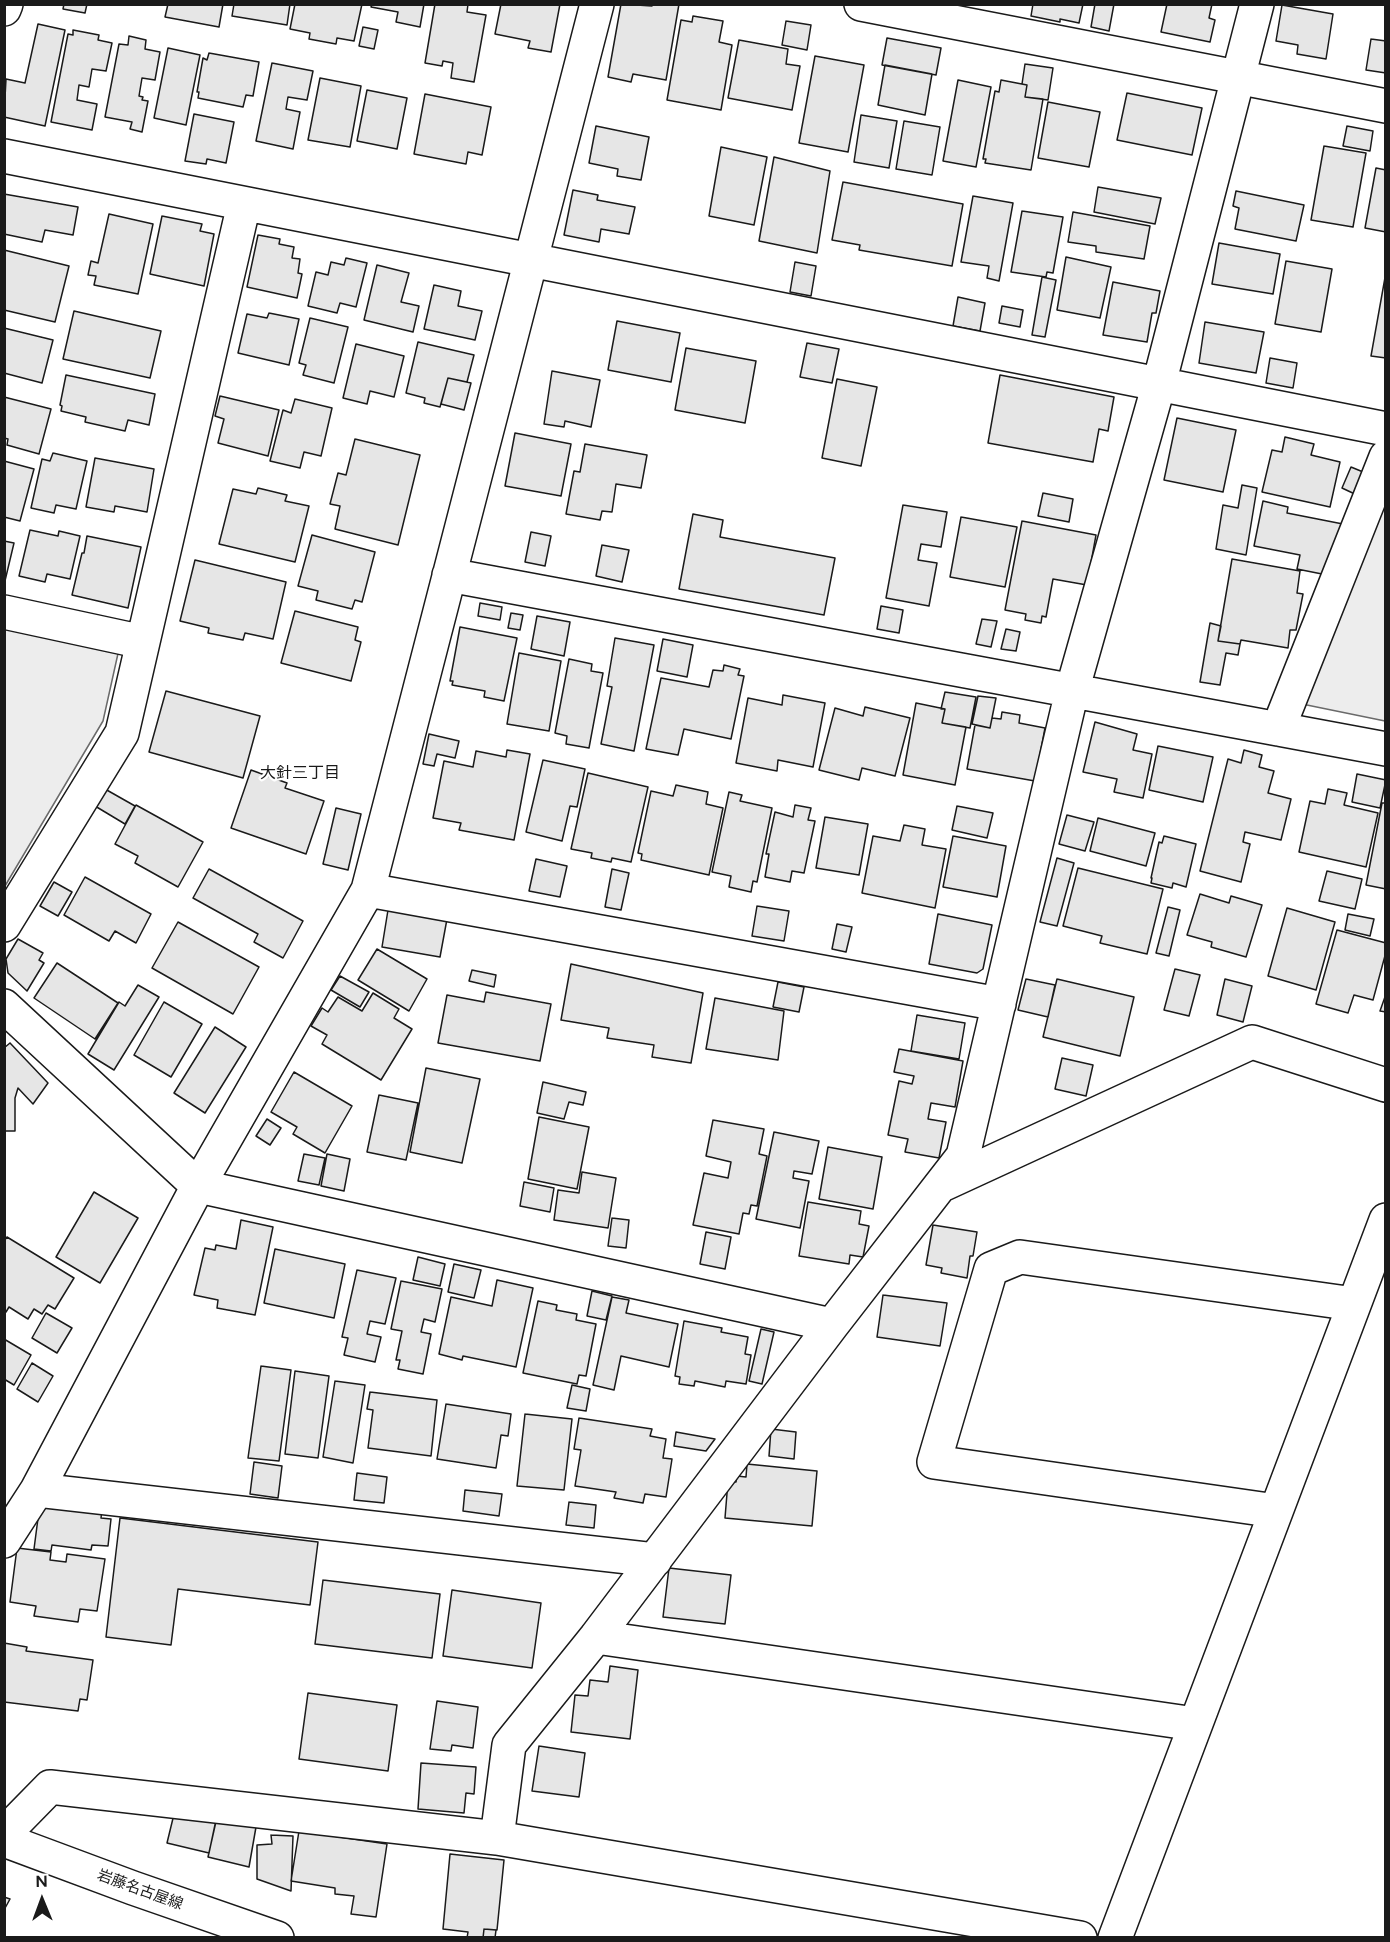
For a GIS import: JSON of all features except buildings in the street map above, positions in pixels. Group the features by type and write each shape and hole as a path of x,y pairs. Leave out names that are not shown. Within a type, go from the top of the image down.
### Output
{"street":[{"path":"4,1541 37,1490 198,1186 368,890 597,4"},
{"path":"861,4 1386,106"},
{"path":"497,1838 509,1746 596,1637 963,1156 1072,691 1159,384 1257,4"},
{"path":"4,156 1386,429"},
{"path":"4,925 122,733 244,204"},
{"path":"1278,729 1386,457"},
{"path":"449,575 1386,749"},
{"path":"4,612 143,642"},
{"path":"368,890 999,1004"},
{"path":"4,1006 198,1186 832,1325"},
{"path":"940,1186 1252,1042 1386,1085"},
{"path":"1115,1938 1386,1220"},
{"path":"1276,1512 934,1462 991,1269 1020,1257 1354,1304"},
{"path":"37,1490 655,1560"},
{"path":"596,1637 1195,1724"},
{"path":"4,1834 50,1787 497,1838 1080,1938"},
{"name":"岩藤名古屋線","path":"4,1840 277,1938"}],"shaded area":[{"path":"1385,484 1385,721 1302,704"},
{"path":"5,628 119,649 103,721 5,886"}],"district":[{"name":"大針三丁目","path":"300,773"}]}
